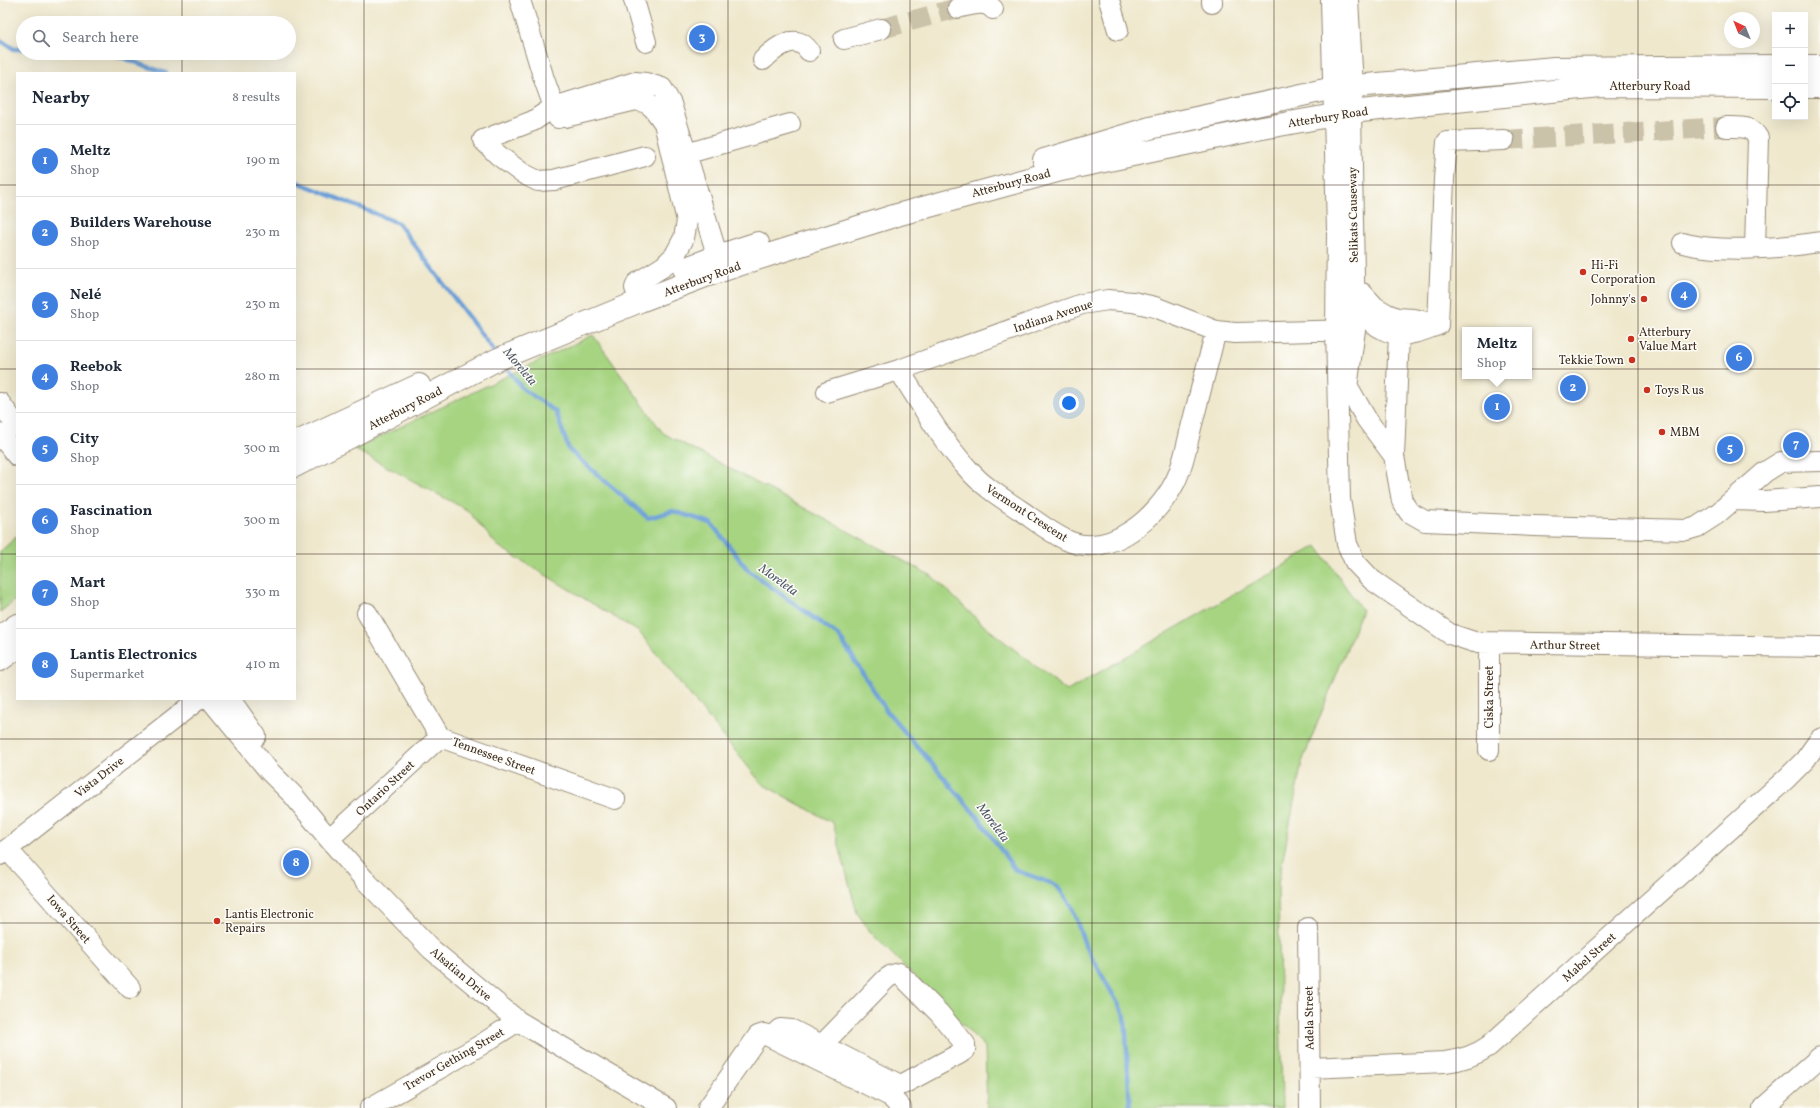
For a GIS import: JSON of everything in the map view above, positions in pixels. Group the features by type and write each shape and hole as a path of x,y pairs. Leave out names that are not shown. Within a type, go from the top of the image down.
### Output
{"main road":[{"name":"Atterbury Road","path":"296,443 451,377 496,360 540,334 720,263 897,200 1058,156 1150,128 1343,87 1554,68 1772,66"},
{"path":"1808,66 1820,66"},
{"name":"Atterbury Road","path":"720,263 1061,170 1171,146 1343,114 1600,86 1772,86"},
{"path":"1808,87 1820,87"},
{"name":"Atterbury Road","path":"296,465 451,377"},
{"path":"0,637 16,626"},
{"path":"0,660 16,649"}],"street":[{"path":"520,0 556,113"},
{"path":"634,0 646,42"},
{"path":"1109,0 1118,30"},
{"name":"Selikats Causeway","path":"1331,0 1343,87"},
{"name":"Selikats Causeway","path":"1338,428 1348,387 1345,330 1343,87 1348,0"},
{"path":"958,8 985,1 990,4 993,9"},
{"path":"844,39 881,29"},
{"path":"763,60 774,49 797,41 805,45 809,51"},
{"path":"638,295 640,280 664,266 675,255 680,248 687,229 680,156 669,97 662,88 635,82 483,140 511,165 538,181 554,180 645,156"},
{"path":"680,156 790,124"},
{"path":"1726,126 1752,129 1758,138 1755,248"},
{"path":"1438,325 1447,142 1504,140"},
{"path":"680,156 720,263"},
{"path":"1682,243 1703,248 1755,248 1813,244"},
{"path":"1345,281 1375,307 1387,314 1397,318 1414,319 1438,325"},
{"name":"Selikats Causeway","path":"1345,281 1354,304 1345,330 1338,428 1340,499 1347,544"},
{"name":"Indiana Avenue","path":"827,392 899,370 1082,304 1108,300 1122,300 1144,304 1216,331 1235,333 1345,330"},
{"path":"1354,304 1367,318 1381,328 1398,334 1413,333 1438,325"},
{"name":"Vermont Crescent","path":"899,370 957,456 980,482 1057,535 1071,542 1097,544 1110,541 1126,534 1144,522 1157,509 1175,482 1187,445 1216,331"},
{"path":"1398,334 1394,456 1402,501 1409,512 1425,521 1534,526 1687,530 1704,523 1765,472 1781,462 1820,462"},
{"path":"1348,387 1367,420 1394,456"},
{"path":"0,403 16,425"},
{"path":"0,434 10,449"},
{"path":"1733,500 1764,501 1820,497"},
{"name":"Arthur Street","path":"1347,544 1355,562 1389,593 1450,634 1464,640 1489,644 1820,648"},
{"name":"Tennessee Street","path":"367,613 440,737 615,799"},
{"name":"Ciska Street","path":"1489,644 1489,750"},
{"name":"Vista Drive","path":"4,852 198,700"},
{"name":"Alsatian Drive","path":"211,700 269,771 294,795"},
{"name":"Alsatian Drive","path":"231,700 265,748 294,795 329,839 396,915 431,949 518,1022 666,1108"},
{"name":"Ontario Street","path":"329,839 440,737"},
{"name":"Mabel Street","path":"1310,1068 1445,1062 1460,1060 1478,1054 1495,1041 1786,779 1805,760 1820,739"},
{"name":"Iowa Street","path":"4,852 130,988"},
{"name":"Adela Street","path":"1308,928 1310,1108"},
{"path":"708,1108 764,1036 780,1029 792,1030 821,1046 898,1084 904,1084 965,1050 965,1044 939,1013 899,973 886,979 821,1046"},
{"name":"Trevor Gething Street","path":"370,1108 518,1022"},
{"path":"764,1036 890,1096 901,1108"},
{"path":"1763,1108 1820,1057"}],"green space":[{"path":"593,335 663,433 932,576 982,624 1067,691 1317,546 1362,610 1302,762 1278,884 1282,1108 987,1108 985,1047 872,934 857,913 833,823 762,784 639,632 498,546 467,510 354,449"},
{"path":"16,537 16,600 0,612 0,552"}],"waterway":[{"name":"Moreleta","path":"0,40 16,49"},
{"name":"Moreleta","path":"129,60 163,72"},
{"name":"Moreleta","path":"296,181 398,223 496,354"},
{"name":"Moreleta","path":"503,363 522,388 556,412 569,450 648,518 673,511 711,523 748,570 839,636 886,710 980,820 1015,870 1056,885 1071,905 1085,945 1125,1016 1130,1108"}],"tunnel":[{"path":"881,29 958,8"},
{"path":"1504,140 1726,127"}],"place":[{"name":"Nelé","path":"702,38"},
{"name":"Hi-Fi Corporation","path":"1583,272"},
{"name":"Reebok","path":"1684,295"},
{"name":"Johnny's","path":"1644,299"},
{"name":"Atterbury Value Mart","path":"1631,339"},
{"name":"Fascination","path":"1739,358"},
{"name":"Tekkie Town","path":"1632,360"},
{"name":"Builders Warehouse","path":"1573,388"},
{"name":"Toys R us","path":"1647,390"},
{"name":"Meltz","path":"1497,407"},
{"name":"MBM","path":"1662,432"},
{"name":"Mart","path":"1796,445"},
{"name":"City","path":"1730,449"},
{"name":"Lantis Electronics","path":"296,863"},
{"name":"Lantis Electronic Repairs","path":"217,921"}]}
